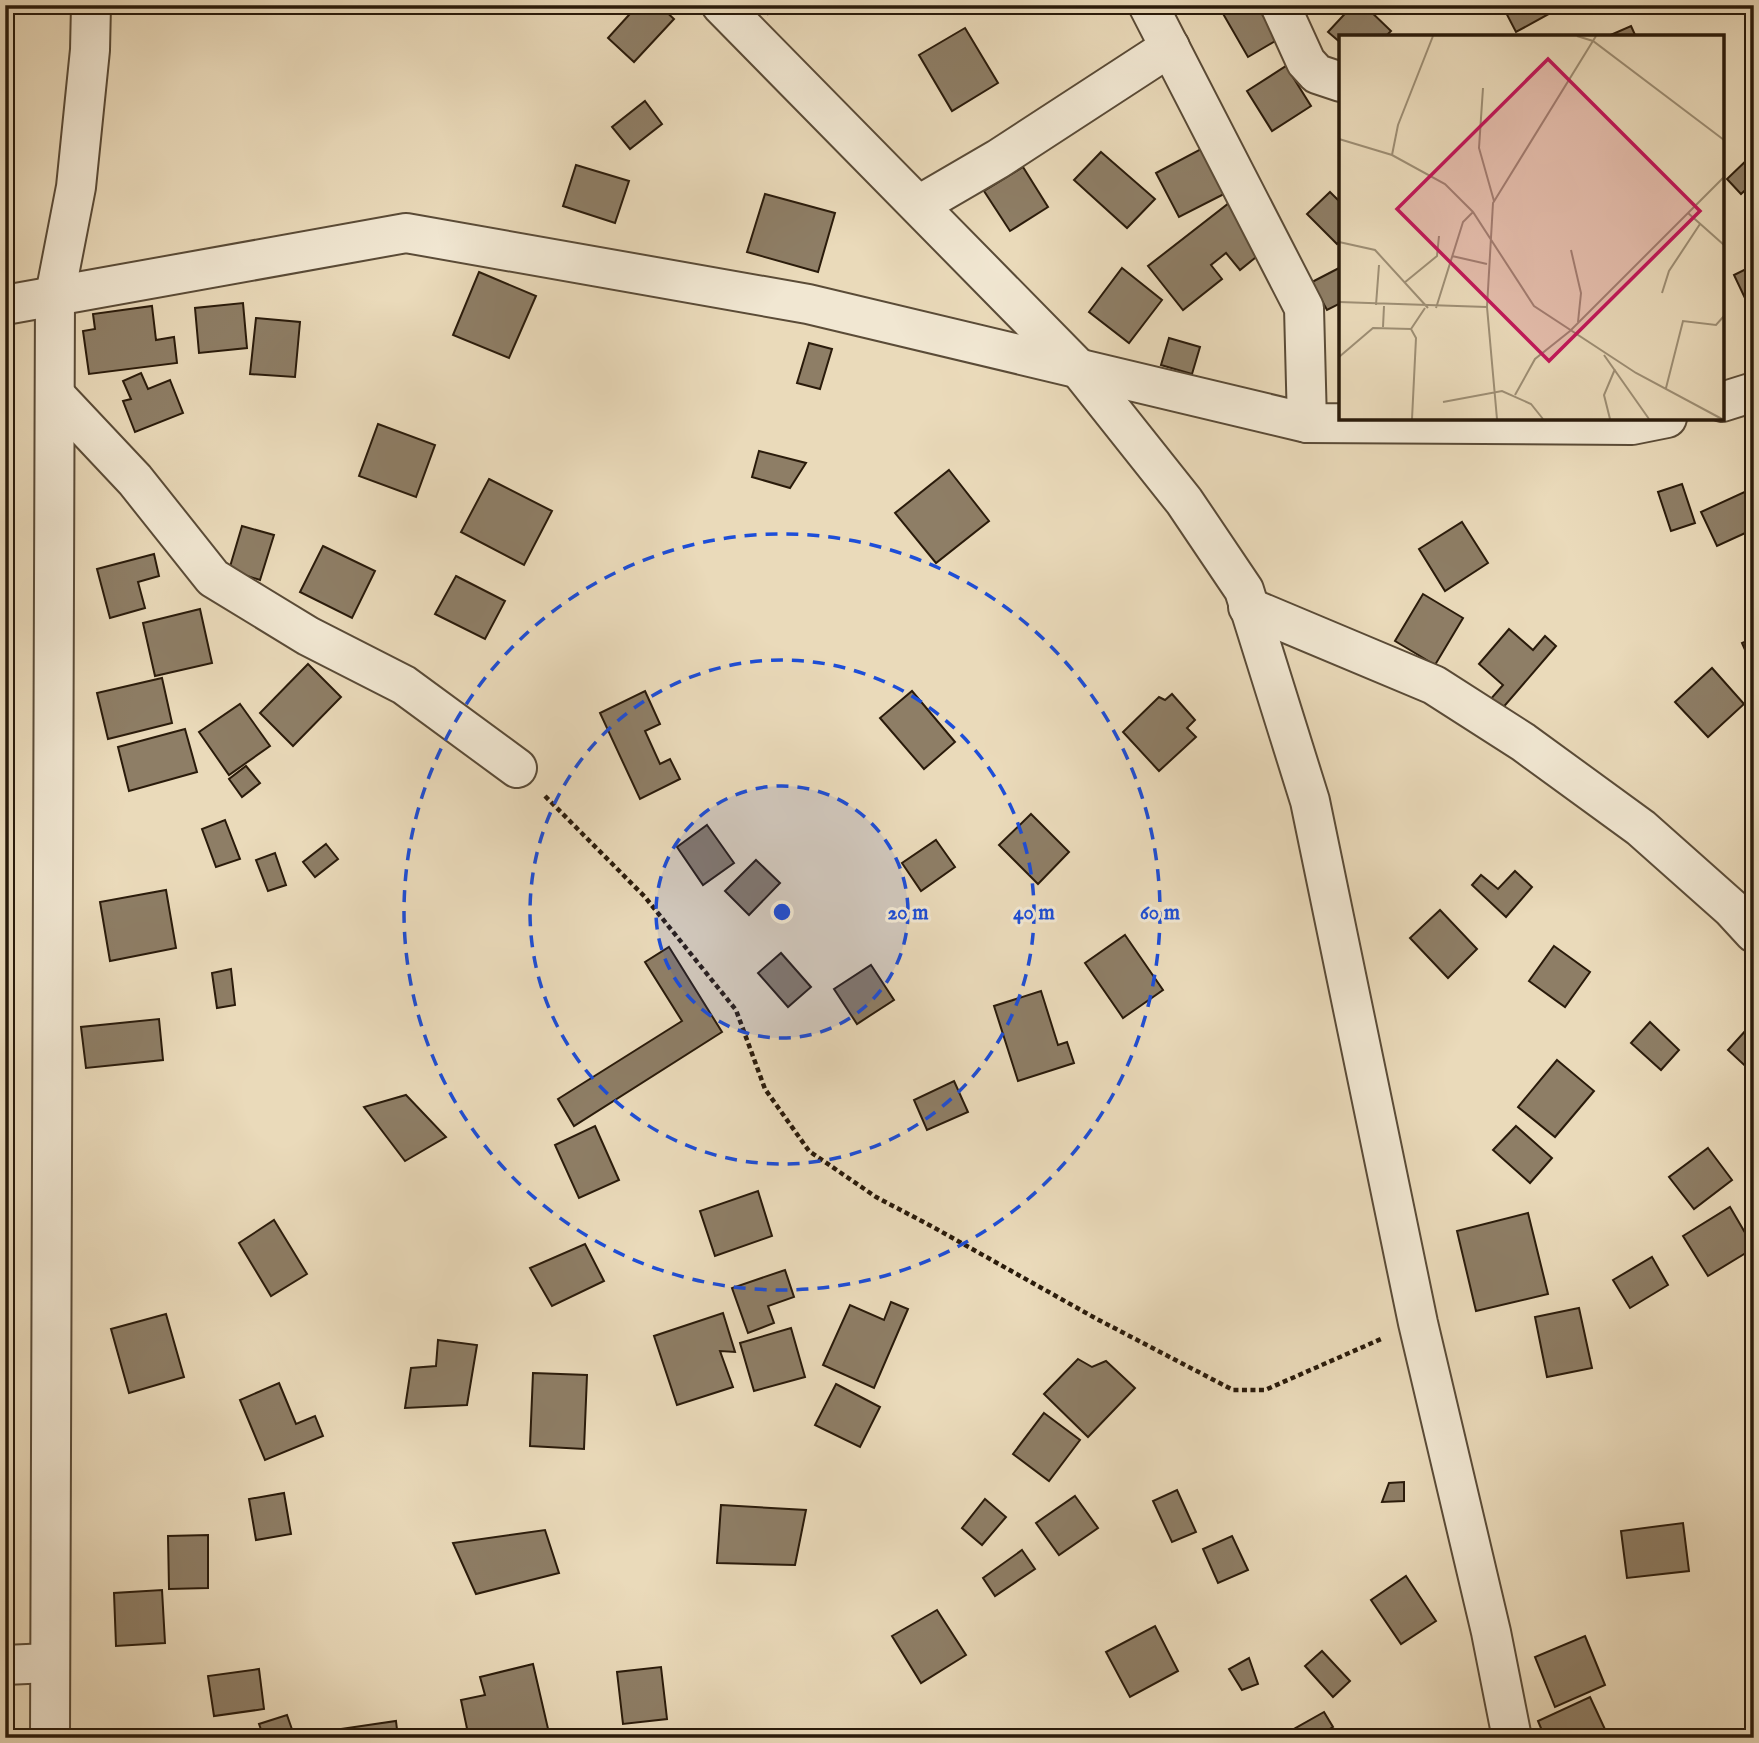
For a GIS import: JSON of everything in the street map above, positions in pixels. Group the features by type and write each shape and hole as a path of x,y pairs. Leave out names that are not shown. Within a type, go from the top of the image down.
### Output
{"street":[{"path":"50,1738 55,295 76,187 92,5"},
{"path":"721,5 1079,369 1198,521 1244,590 1310,801 1418,1323 1491,1632 1512,1738"},
{"path":"1148,5 1304,308 1307,423"},
{"path":"1280,5 1306,62 1317,74 1339,81"},
{"path":"919,205 998,159 1170,47"},
{"path":"5,305 406,233 807,304 1307,423 1632,425 1657,420"},
{"path":"1724,401 1754,392"},
{"path":"55,395 135,480 213,578 308,635 404,685 517,768"},
{"path":"1248,607 1434,685 1523,742 1641,828 1731,908 1754,933"},
{"path":"5,1665 49,1663"}],"path":[{"path":"517,768 645,897 736,1010 765,1089 809,1151 876,1197 1095,1318 1233,1390 1265,1390 1418,1323"}],"building":[{"path":"638,5 659,5 674,19 634,62 608,38"},
{"path":"762,5 780,5 768,14"},
{"path":"1218,5 1257,5 1277,40 1248,57"},
{"path":"1353,5 1364,5 1391,31 1387,35 1339,35 1339,41 1328,32"},
{"path":"1502,5 1554,5 1556,10 1516,32"},
{"path":"1631,26 1635,35 1611,35"},
{"path":"965,28 998,83 952,111 919,55"},
{"path":"1286,66 1311,106 1272,131 1247,91"},
{"path":"645,101 662,124 630,149 612,127"},
{"path":"1201,149 1224,194 1179,217 1156,173"},
{"path":"1101,152 1155,199 1127,228 1074,180"},
{"path":"1750,157 1754,161 1754,182 1741,194 1727,179"},
{"path":"576,165 629,181 615,223 563,206"},
{"path":"1023,167 1048,207 1010,231 984,191"},
{"path":"1330,192 1339,201 1339,242 1337,244 1307,214"},
{"path":"765,194 835,213 818,272 747,252"},
{"path":"1229,203 1266,249 1240,270 1226,253 1211,265 1222,279 1183,310 1148,266"},
{"path":"1754,265 1754,315 1753,315 1734,275"},
{"path":"1122,268 1162,300 1129,343 1089,312"},
{"path":"1339,268 1339,304 1327,310 1312,282"},
{"path":"479,272 536,296 509,358 453,335"},
{"path":"243,303 247,348 199,353 195,308"},
{"path":"152,306 156,340 174,337 177,363 89,374 83,331 95,329 93,314"},
{"path":"256,318 300,322 295,377 250,374"},
{"path":"1169,338 1200,347 1192,374 1161,365"},
{"path":"809,343 832,349 820,389 797,383"},
{"path":"141,373 148,389 170,380 183,413 135,432 123,401 131,399 123,381"},
{"path":"378,424 435,445 416,497 359,476"},
{"path":"759,451 806,463 790,488 752,477"},
{"path":"5,462 12,497 5,498"},
{"path":"949,470 989,521 936,563 895,513"},
{"path":"489,479 552,511 524,565 461,532"},
{"path":"1682,484 1695,523 1671,531 1658,492"},
{"path":"1751,489 1754,494 1754,529 1717,546 1701,512"},
{"path":"1462,522 1488,563 1445,591 1419,549"},
{"path":"242,526 274,535 260,580 229,570"},
{"path":"323,546 375,571 352,618 300,592"},
{"path":"154,554 159,576 138,582 145,608 110,618 97,569"},
{"path":"456,576 505,601 485,639 435,614"},
{"path":"1423,594 1463,618 1435,665 1395,641"},
{"path":"200,609 212,663 155,676 143,623"},
{"path":"1509,629 1533,650 1545,636 1556,646 1501,710 1489,701 1503,685 1479,664"},
{"path":"1754,638 1754,670 1742,643"},
{"path":"308,664 341,697 293,746 260,713"},
{"path":"1712,668 1744,704 1708,737 1675,702"},
{"path":"162,678 172,723 108,739 97,693"},
{"path":"645,691 660,724 645,731 660,764 670,759 680,779 640,799 600,713"},
{"path":"912,691 955,742 924,769 880,718"},
{"path":"1172,694 1195,720 1187,728 1196,737 1159,771 1123,732 1159,697 1165,700"},
{"path":"240,704 270,746 229,775 199,732"},
{"path":"185,729 197,772 129,791 118,747"},
{"path":"246,766 260,783 242,797 229,779"},
{"path":"1031,814 1069,852 1038,884 999,845"},
{"path":"225,820 240,859 216,867 202,829"},
{"path":"707,825 734,863 703,885 677,847"},
{"path":"936,840 955,867 921,891 902,863"},
{"path":"326,844 338,859 315,877 303,862"},
{"path":"275,853 286,885 268,891 256,860"},
{"path":"756,860 780,883 749,915 725,891"},
{"path":"1515,871 1532,887 1506,917 1472,885 1481,875 1498,889"},
{"path":"166,890 176,948 110,961 100,902"},
{"path":"1440,910 1477,949 1448,978 1410,938"},
{"path":"1125,935 1163,990 1123,1018 1085,963"},
{"path":"1554,946 1590,972 1565,1007 1529,981"},
{"path":"669,947 722,1032 574,1126 558,1099 682,1021 645,962"},
{"path":"781,953 811,987 788,1007 758,973"},
{"path":"871,965 894,1000 857,1024 834,989"},
{"path":"231,969 235,1005 217,1008 212,973"},
{"path":"1041,991 1058,1045 1067,1042 1074,1063 1018,1081 994,1006"},
{"path":"159,1019 163,1060 86,1068 81,1027"},
{"path":"1650,1022 1679,1050 1661,1070 1631,1043"},
{"path":"1747,1029 1754,1035 1754,1074 1728,1050"},
{"path":"1557,1060 1594,1091 1555,1137 1518,1107"},
{"path":"954,1081 968,1112 927,1130 914,1100"},
{"path":"406,1095 446,1137 405,1161 364,1107"},
{"path":"595,1126 619,1180 579,1198 555,1145"},
{"path":"1516,1126 1552,1158 1530,1183 1493,1150"},
{"path":"1708,1148 1732,1180 1694,1209 1669,1177"},
{"path":"758,1191 772,1236 715,1256 700,1211"},
{"path":"1730,1207 1754,1248 1708,1276 1683,1236"},
{"path":"1528,1213 1548,1294 1476,1311 1457,1231"},
{"path":"274,1220 307,1274 271,1296 239,1243"},
{"path":"585,1244 604,1281 552,1306 530,1268"},
{"path":"1652,1257 1668,1285 1630,1308 1613,1280"},
{"path":"785,1270 794,1297 768,1306 774,1323 748,1333 732,1288"},
{"path":"891,1302 908,1309 874,1388 823,1365 850,1305 884,1320"},
{"path":"1579,1308 1592,1368 1547,1377 1535,1317"},
{"path":"723,1313 735,1352 720,1351 733,1387 677,1405 654,1336"},
{"path":"166,1314 184,1377 129,1393 111,1329"},
{"path":"791,1328 805,1377 754,1391 740,1343"},
{"path":"438,1340 477,1345 467,1405 405,1408 411,1368 436,1366"},
{"path":"1078,1359 1092,1367 1106,1361 1135,1388 1088,1437 1044,1394"},
{"path":"533,1373 587,1375 584,1449 530,1446"},
{"path":"279,1383 296,1424 315,1416 323,1436 265,1460 240,1400"},
{"path":"836,1384 880,1407 860,1447 815,1425"},
{"path":"1044,1413 1080,1440 1049,1481 1013,1454"},
{"path":"1404,1482 1404,1501 1382,1502 1389,1483"},
{"path":"1177,1490 1196,1532 1172,1542 1153,1501"},
{"path":"284,1493 291,1534 256,1540 249,1499"},
{"path":"1075,1496 1098,1528 1059,1555 1036,1523"},
{"path":"985,1499 1006,1517 982,1545 962,1528"},
{"path":"721,1505 806,1510 795,1565 717,1563"},
{"path":"1683,1523 1689,1571 1627,1578 1621,1531"},
{"path":"545,1530 559,1573 476,1594 453,1543"},
{"path":"208,1535 208,1588 169,1589 168,1536"},
{"path":"1232,1536 1248,1570 1218,1583 1203,1549"},
{"path":"1022,1550 1035,1569 995,1596 983,1578"},
{"path":"1406,1576 1436,1621 1401,1644 1371,1600"},
{"path":"162,1590 165,1643 116,1646 114,1593"},
{"path":"937,1610 966,1655 921,1683 892,1636"},
{"path":"1155,1626 1178,1671 1130,1697 1106,1652"},
{"path":"1585,1636 1605,1685 1555,1707 1535,1657"},
{"path":"1322,1651 1350,1681 1333,1697 1305,1666"},
{"path":"1249,1658 1258,1684 1242,1690 1229,1669"},
{"path":"533,1664 549,1733 531,1738 469,1738 461,1700 485,1695 480,1677"},
{"path":"661,1667 667,1719 623,1724 617,1672"},
{"path":"259,1669 264,1709 214,1716 208,1676"},
{"path":"1590,1697 1609,1738 1545,1738 1538,1721"},
{"path":"1324,1712 1333,1727 1314,1738 1299,1738 1294,1729"},
{"path":"287,1715 295,1738 264,1738 259,1724"},
{"path":"396,1721 398,1738 321,1738 320,1732"}]}
